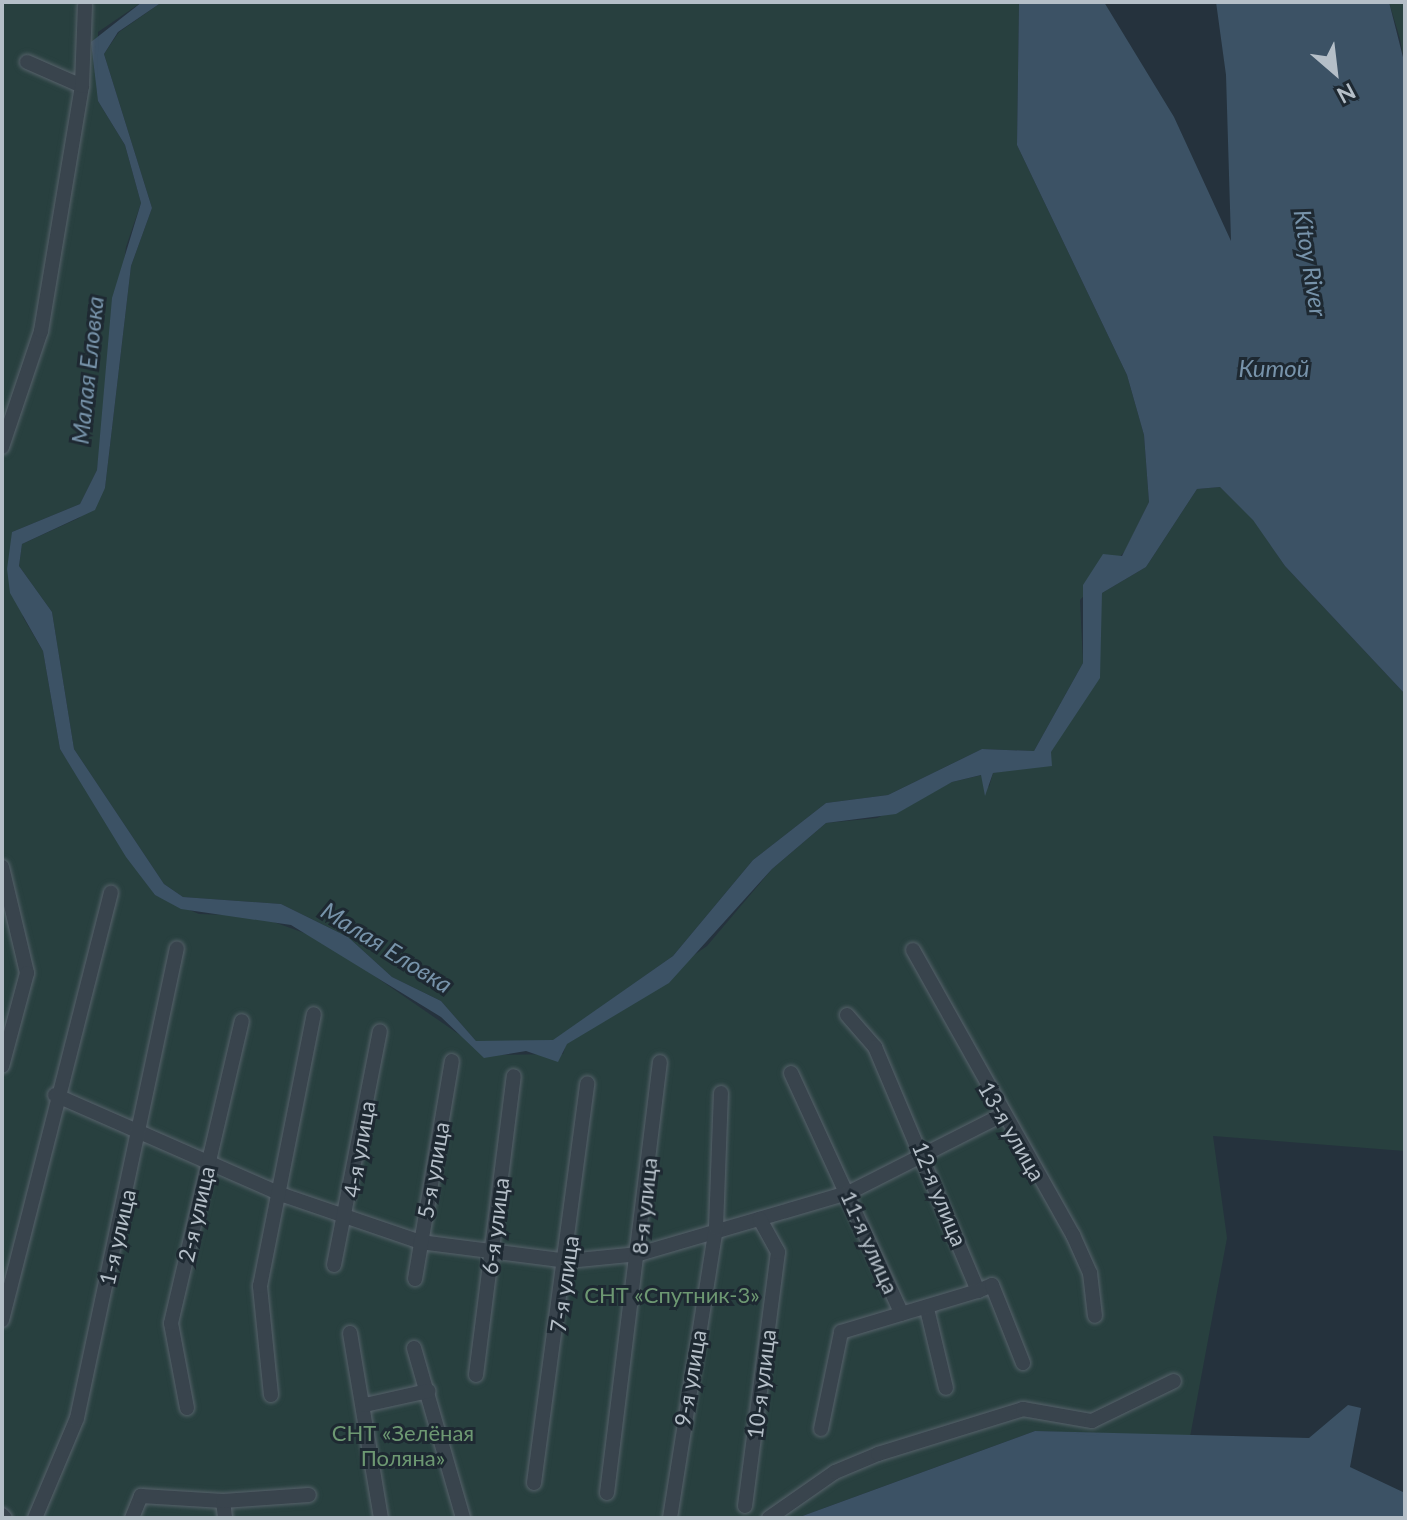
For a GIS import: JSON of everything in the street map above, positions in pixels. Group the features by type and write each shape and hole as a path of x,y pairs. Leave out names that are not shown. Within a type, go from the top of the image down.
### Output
{"street":[{"path":"2,447 41,331 82,86 85,6"},
{"path":"27,62 82,86"},
{"path":"2,867 27,973 2,1066"},
{"path":"2,1320 55,1095 111,893"},
{"path":"2,930 18,930"},
{"name":"1-я улица","path":"35,1518 77,1418 140,1135 177,949"},
{"name":"13-я улица","path":"913,950 1000,1116 1073,1235 1090,1273 1095,1316"},
{"path":"271,1395 260,1286 283,1195 314,1014"},
{"name":"12-я улица","path":"847,1015 875,1047 923,1151 978,1291"},
{"name":"2-я улица","path":"187,1408 171,1323 242,1021"},
{"name":"4-я улица","path":"334,1265 347,1217 380,1031"},
{"name":"5-я улица","path":"415,1279 452,1061"},
{"name":"8-я улица","path":"607,1493 639,1254 660,1062"},
{"name":"11-я улица","path":"791,1073 902,1314 927,1309 946,1388"},
{"name":"6-я улица","path":"476,1375 514,1076"},
{"name":"7-я улица","path":"534,1483 568,1261 587,1084"},
{"name":"9-я улица","path":"670,1518 716,1228 721,1093"},
{"path":"55,1095 140,1135 283,1195 420,1242 492,1255 568,1261 639,1254 716,1228 760,1219 848,1193 923,1151 1000,1116"},
{"name":"10-я улица","path":"745,1506 778,1252 760,1219"},
{"path":"927,1309 992,1285 1023,1363"},
{"path":"821,1429 841,1332 902,1314"},
{"path":"350,1333 365,1405 381,1518"},
{"path":"414,1348 463,1518"},
{"path":"769,1518 835,1472 878,1454 1023,1409 1092,1421 1174,1381"},
{"path":"365,1405 428,1391"},
{"path":"132,1518 141,1496 223,1501 309,1495"},
{"path":"223,1501 225,1518"}],"green space":[{"path":"4,2 142,2 98,32 98,101 125,145 141,203 126,247 97,470 80,504 12,532 23,617 43,651 60,749 155,895 199,914 257,916 321,939 489,1055 563,1054 566,1044 707,946 772,869 826,823 877,818 952,782 982,775 989,787 993,773 1043,763 1092,682 1102,593 1146,567 1197,489 1220,487 1254,520 1285,566 1405,694 1405,1151 1213,1136 1227,1238 1190,1437 1035,1431 797,1518 2,1518"},
{"path":"162,2 1019,2 1017,145 1127,375 1144,435 1149,502 1125,551 1080,600 1083,663 1034,751 982,749 888,795 826,803 753,860 673,956 553,1041 476,1041 441,1001 392,977 348,937 281,904 183,897 164,884 74,749 52,612 19,566 22,544 79,518 105,488 131,266 152,208 104,54 119,32"},
{"path":"1389,2 1405,2 1405,65 1400,39"}],"water":[{"name":"Китой","path":"142,2 162,2 118,32 104,54 152,208 131,266 105,488 95,510 22,544 19,566 52,612 74,749 164,884 183,897 281,904 348,937 392,977 441,1001 476,1041 553,1040 673,956 753,860 826,803 888,795 982,749 1034,751 1083,663 1083,585 1103,554 1122,556 1149,502 1144,435 1127,375 1017,145 1019,2 1104,2 1174,117 1231,241 1226,75 1216,2 1389,2 1405,65 1405,694 1285,566 1253,520 1220,487 1197,489 1146,567 1102,593 1100,678 1051,752 1052,766 993,773 985,796 981,775 952,782 896,814 826,823 772,869 669,983 567,1044 558,1062 526,1051 484,1058 441,1017 291,925 181,909 155,895 126,857 60,749 43,651 10,593 7,569 12,532 80,504 97,470 112,298 141,203 125,145 98,101 91,42"},
{"path":"1348,1405 1361,1408 1350,1467 1405,1493 1405,1518 797,1518 1035,1431 1309,1438"}],"water label":[{"name":"Kitoy River","path":"1311,263"},
{"name":"Малая Еловка","path":"87,370"},
{"name":"Малая Еловка","path":"387,947"}],"park label":[{"name":"СНТ «Спутник-3»","path":"672,1295"},
{"name":"СНТ «Зелёная Поляна»","path":"403,1444"}]}
